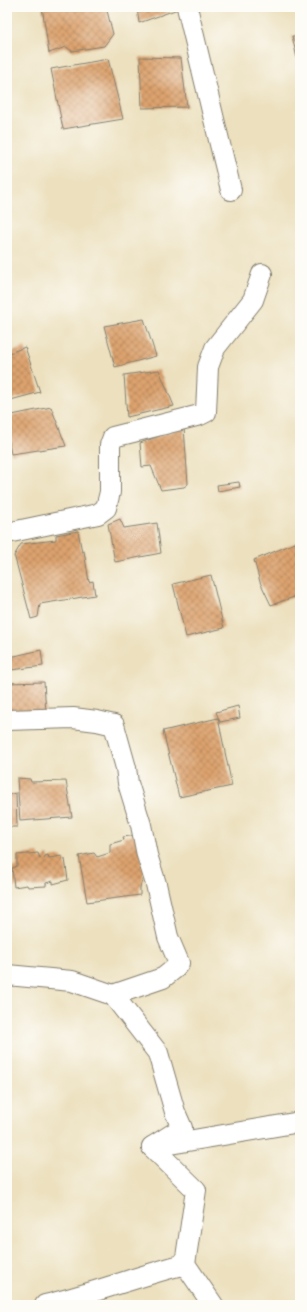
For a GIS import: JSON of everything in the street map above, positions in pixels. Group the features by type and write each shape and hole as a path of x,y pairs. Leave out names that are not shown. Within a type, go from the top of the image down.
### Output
{"street":[{"path":"186,7 230,190"},
{"path":"7,533 98,514 106,508 110,492 110,445 113,437 200,415 206,412 208,367 215,348 253,300 262,274"},
{"path":"7,720 73,718 97,720 114,725 126,768 128,783 141,825 168,937 179,963 163,978 113,995"},
{"path":"7,975 72,981 113,995 158,1053 175,1112 182,1128 152,1147"},
{"path":"152,1147 300,1122"},
{"path":"152,1147 196,1190 185,1264 213,1305"},
{"path":"45,1305 70,1299 153,1272 185,1264"}],"building":[{"path":"42,7 106,7 113,34 104,46 72,51 66,47 49,53"},
{"path":"137,7 178,7 178,9 139,23"},
{"path":"292,36 300,36 300,67 299,67"},
{"path":"140,57 181,58 187,107 142,108"},
{"path":"108,59 123,119 63,129 51,69"},
{"path":"144,319 156,356 115,367 104,326"},
{"path":"25,347 40,392 7,401 7,354"},
{"path":"159,370 174,406 127,417 124,375"},
{"path":"51,407 66,446 11,454 7,432 7,416"},
{"path":"184,427 188,484 184,487 161,490 151,466 142,467 140,443"},
{"path":"239,482 240,487 218,491 217,485"},
{"path":"120,519 124,528 157,523 161,553 115,562 108,524"},
{"path":"78,531 82,552 84,551 89,582 93,581 95,595 40,604 38,617 31,619 14,556 21,544 56,540 56,535"},
{"path":"300,541 300,595 271,605 260,582 254,560"},
{"path":"211,575 224,628 186,637 173,584"},
{"path":"41,650 43,666 11,670 10,657"},
{"path":"44,682 46,713 7,715 7,683"},
{"path":"238,706 240,718 220,722 216,712"},
{"path":"218,718 232,786 179,797 163,731"},
{"path":"17,778 30,779 31,782 66,781 72,817 20,821"},
{"path":"16,793 17,827 7,827 7,795"},
{"path":"137,835 145,871 140,887 140,895 87,902 79,856 94,853 97,857 110,853 110,844 124,840 123,837"},
{"path":"38,853 40,858 44,859 45,856 48,855 49,858 62,856 62,860 65,859 68,880 53,884 53,881 46,883 46,886 28,887 27,885 14,887 12,868 17,866 17,855"}]}
